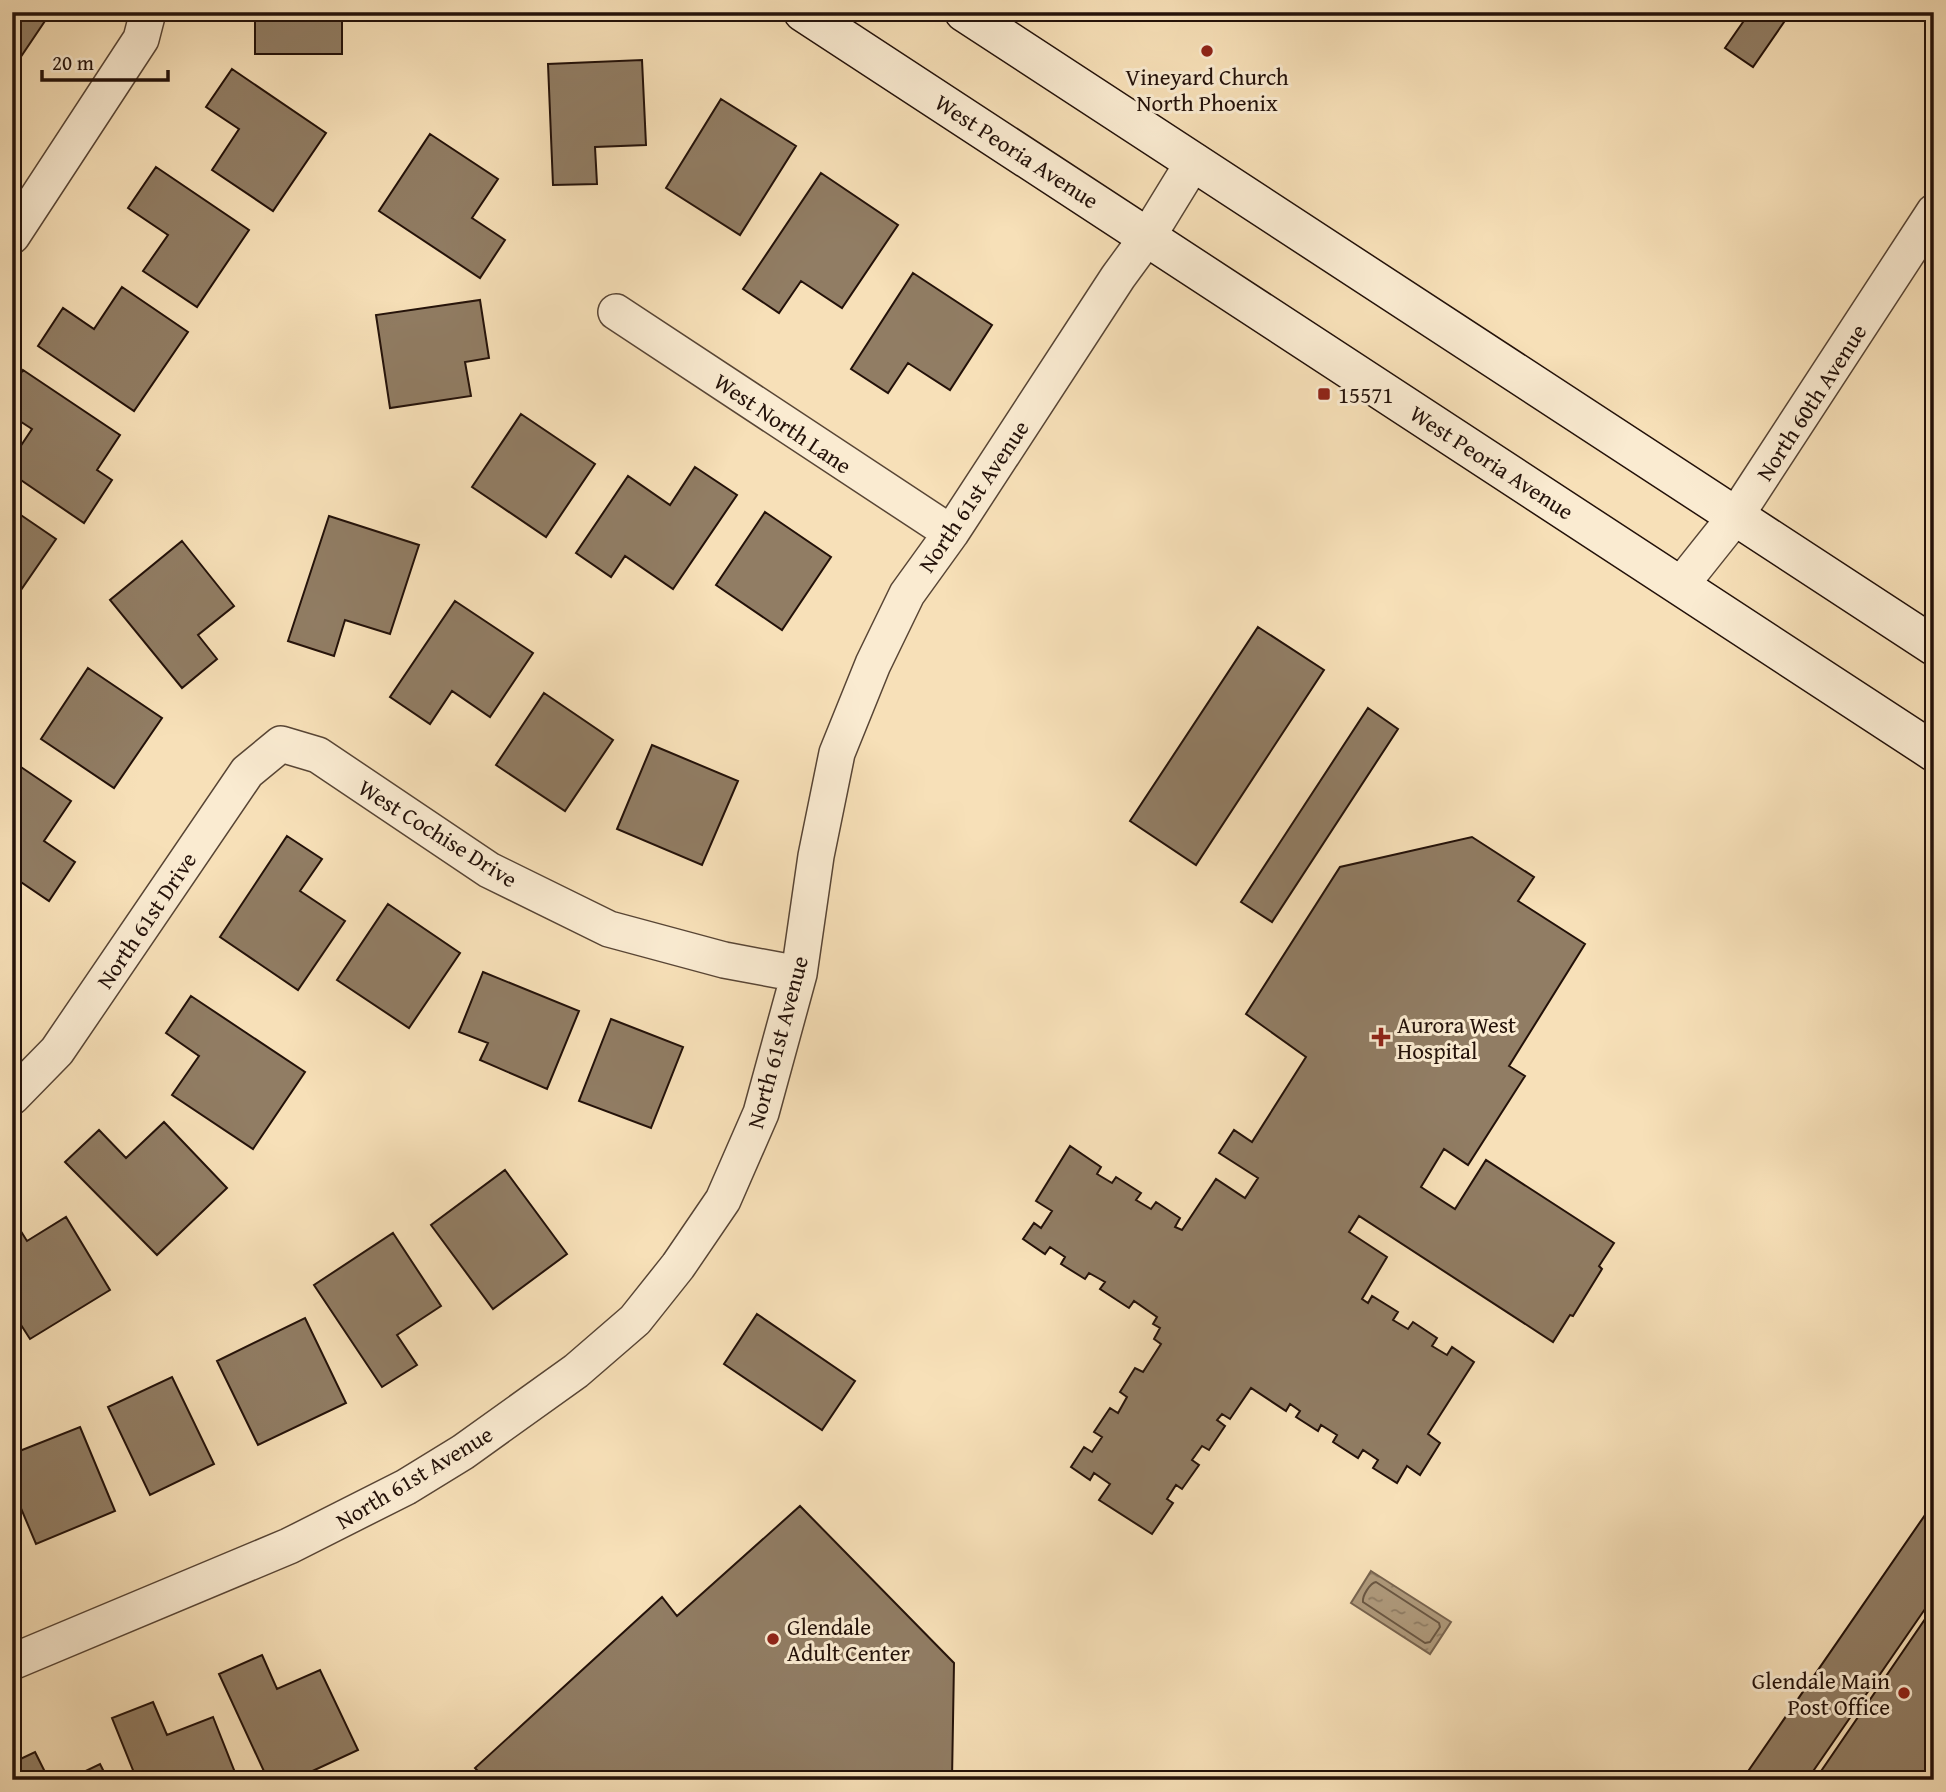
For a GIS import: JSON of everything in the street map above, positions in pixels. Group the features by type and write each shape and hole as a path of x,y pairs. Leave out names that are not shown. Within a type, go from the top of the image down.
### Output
{"main road":[{"name":"West Peoria Avenue","path":"803,12 1934,752"},
{"path":"964,12 1934,646"}],"street":[{"path":"12,236 141,39 148,12"},
{"name":"North 61st Avenue","path":"12,1662 289,1546 406,1486 463,1452 576,1371 635,1320 678,1266 723,1200 761,1113 799,974 816,856 837,753 873,664 907,594 951,533 1194,161"},
{"name":"North 60th Avenue","path":"1680,586 1735,517 1934,212"},
{"name":"West North Lane","path":"616,312 951,533"},
{"name":"West Cochise Drive","path":"281,744 318,755 489,870 609,929 724,960 799,974"},
{"name":"North 61st Drive","path":"12,1097 57,1051 247,772 281,744"}],"water":[{"path":"1371,1571 1451,1622 1430,1654 1351,1603"}],"building":[{"path":"12,12 51,12 12,70"},
{"path":"255,12 342,12 342,54 255,54"},
{"path":"1750,12 1791,12 1753,67 1725,48"},
{"path":"642,60 646,145 595,147 597,184 553,185 548,64"},
{"path":"232,69 326,133 273,211 212,170 239,129 206,107"},
{"path":"721,99 796,146 740,235 666,188"},
{"path":"430,134 498,179 472,218 505,240 480,278 379,211"},
{"path":"156,167 249,230 197,307 143,271 168,235 128,208"},
{"path":"821,173 898,225 842,308 801,281 779,313 743,289"},
{"path":"913,273 992,325 950,390 908,363 888,393 851,369"},
{"path":"122,287 188,332 134,411 38,346 63,308 94,329"},
{"path":"480,300 489,358 465,362 471,396 390,408 376,315"},
{"path":"23,370 120,435 97,470 112,480 84,523 12,474 12,459 32,429 12,416 12,387"},
{"path":"521,414 595,464 546,537 472,487"},
{"path":"695,467 737,495 673,589 625,556 611,577 576,553 628,476 670,505"},
{"path":"12,509 56,539 12,603"},
{"path":"765,512 831,557 782,630 716,585"},
{"path":"329,516 419,545 390,634 345,620 334,656 288,641"},
{"path":"182,541 234,606 198,635 217,659 182,688 110,600"},
{"path":"455,601 533,653 490,717 452,691 430,724 390,697"},
{"path":"1258,627 1324,670 1196,865 1130,821"},
{"path":"88,668 162,718 114,788 41,739"},
{"path":"544,693 613,740 565,811 496,765"},
{"path":"1368,708 1398,729 1272,922 1241,902"},
{"path":"652,745 738,781 702,865 617,829"},
{"path":"15,763 71,801 44,841 75,862 49,901 12,876 12,768"},
{"path":"287,836 322,859 300,891 345,921 298,990 220,937"},
{"path":"1472,837 1534,877 1518,901 1585,944 1509,1066 1525,1076 1468,1165 1444,1149 1421,1187 1455,1209 1486,1160 1614,1243 1599,1266 1602,1269 1573,1316 1570,1315 1553,1342 1359,1216 1349,1232 1387,1257 1362,1299 1368,1303 1372,1296 1398,1312 1393,1320 1408,1329 1413,1322 1437,1338 1432,1346 1447,1355 1452,1347 1474,1362 1428,1434 1440,1443 1420,1475 1407,1466 1397,1483 1373,1468 1378,1460 1363,1450 1358,1458 1333,1442 1337,1435 1321,1425 1318,1431 1296,1417 1300,1411 1290,1404 1286,1411 1251,1388 1230,1419 1222,1414 1217,1420 1225,1426 1209,1450 1202,1446 1192,1460 1199,1465 1182,1489 1176,1485 1167,1499 1173,1503 1152,1534 1099,1500 1110,1484 1094,1473 1090,1480 1071,1467 1084,1447 1092,1452 1102,1437 1094,1432 1110,1408 1118,1413 1127,1397 1120,1392 1135,1368 1143,1372 1161,1344 1154,1339 1160,1328 1153,1324 1157,1317 1134,1301 1129,1308 1100,1289 1105,1282 1089,1273 1085,1279 1061,1264 1065,1257 1050,1247 1045,1254 1023,1239 1034,1223 1041,1228 1052,1211 1036,1201 1070,1146 1101,1167 1097,1174 1112,1183 1116,1177 1141,1193 1136,1200 1151,1209 1156,1202 1180,1218 1175,1227 1182,1230 1216,1179 1245,1198 1258,1178 1219,1153 1234,1130 1252,1142 1306,1057 1246,1014 1340,867"},
{"path":"388,904 460,953 409,1028 337,980"},
{"path":"483,972 579,1011 547,1089 480,1060 488,1043 459,1032"},
{"path":"191,996 305,1072 253,1149 172,1095 199,1056 166,1033"},
{"path":"611,1019 683,1047 651,1128 579,1101"},
{"path":"164,1122 227,1188 157,1255 65,1162 99,1130 126,1158"},
{"path":"505,1170 567,1254 493,1309 431,1225"},
{"path":"12,1217 27,1241 66,1217 110,1290 30,1339 12,1311"},
{"path":"393,1233 441,1306 397,1335 417,1365 382,1387 314,1285"},
{"path":"757,1314 855,1381 822,1430 724,1364"},
{"path":"305,1318 346,1403 258,1445 217,1361"},
{"path":"172,1377 214,1464 150,1495 108,1407"},
{"path":"80,1427 115,1511 36,1544 12,1487 12,1454"},
{"path":"1934,1502 1934,1596 1807,1780 1742,1780"},
{"name":"Glendale Adult Center","path":"800,1506 954,1663 952,1780 486,1780 475,1768 662,1597 677,1616"},
{"name":"Glendale Main Post Office","path":"1934,1606 1934,1780 1815,1780"},
{"path":"262,1655 277,1689 320,1670 358,1750 293,1780 268,1780 219,1674"},
{"path":"153,1702 167,1735 213,1717 238,1780 137,1780 112,1718"},
{"path":"35,1752 49,1780 12,1780 12,1763"},
{"path":"100,1764 108,1780 67,1780"}],"place":[{"name":"Vineyard Church North Phoenix","path":"1207,51"},
{"name":"15571","path":"1324,394"},
{"name":"Aurora West Hospital","path":"1381,1037"},
{"name":"Glendale Adult Center","path":"773,1639"},
{"name":"Glendale Main Post Office","path":"1904,1693"}]}
